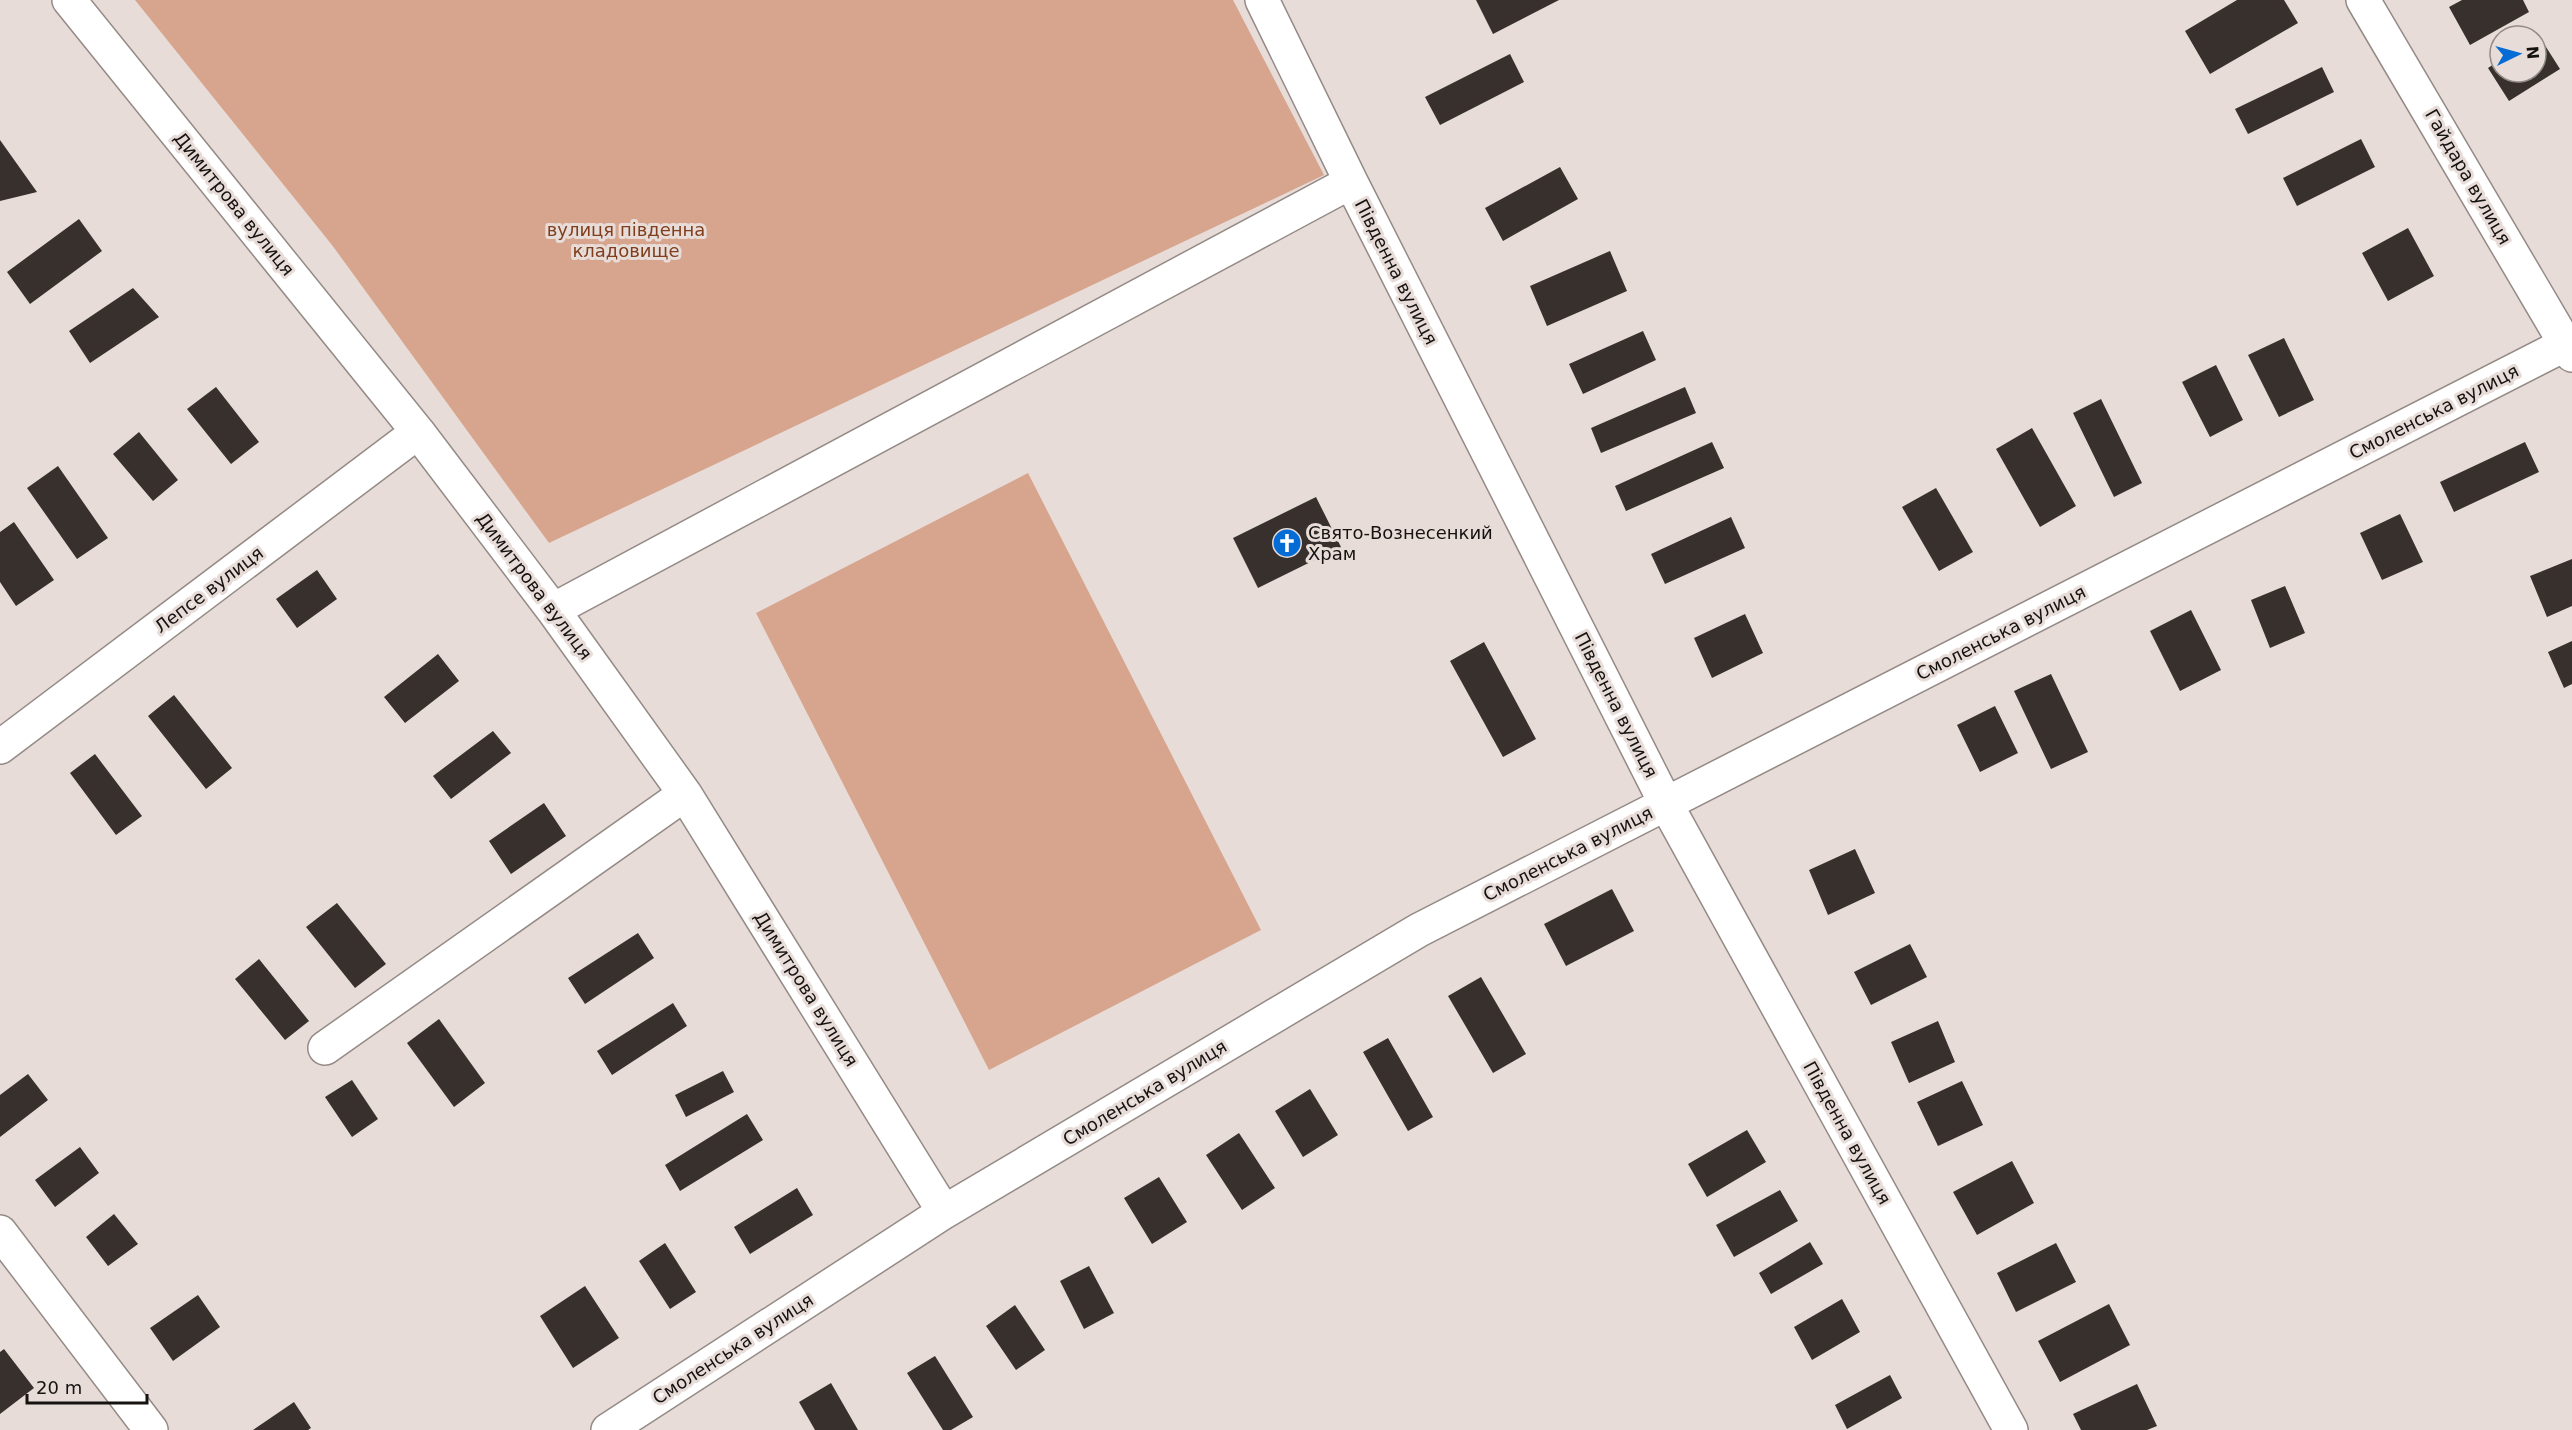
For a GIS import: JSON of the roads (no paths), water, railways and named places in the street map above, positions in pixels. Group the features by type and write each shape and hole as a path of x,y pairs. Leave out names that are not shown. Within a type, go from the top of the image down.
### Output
{"street":[{"name":"Димитрова вулиця","path":"69,0 418,432 553,610 685,794 944,1212"},
{"name":"Південна вулиця","path":"1262,0 1351,182 1666,804 2011,1430"},
{"name":"Гайдара вулиця","path":"2364,0 2569,349"},
{"path":"553,610 1351,182"},
{"name":"Смоленська вулиця","path":"608,1430 944,1212 1419,930 2569,349"},
{"name":"Лепсе вулиця","path":"0,747 418,432"},
{"path":"325,1048 685,794"},
{"path":"0,1232 151,1430"}],"place":[{"name":"Свято-Вознесенкий Храм","path":"1287,543"}],"park label":[{"name":"вулиця південна кладовище","path":"626,240"}]}
